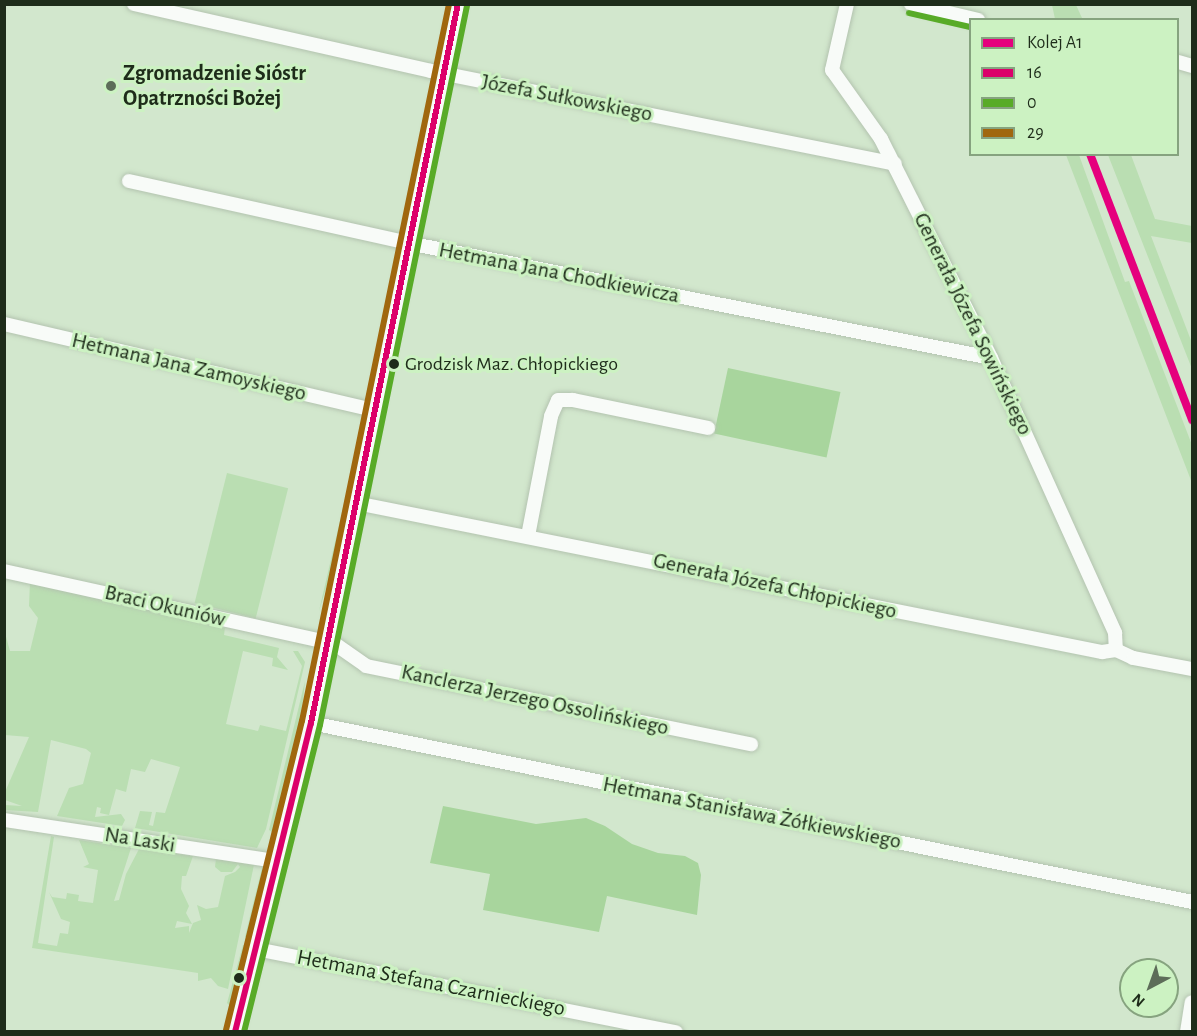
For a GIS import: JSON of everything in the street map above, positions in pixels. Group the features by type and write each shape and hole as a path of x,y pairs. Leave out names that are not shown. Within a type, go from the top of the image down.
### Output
{"street":[{"name":"Józefa Sułkowskiego","path":"134,4 444,74 895,164"},
{"path":"235,1032 310,723 324,642 356,503 458,4"},
{"name":"Generała Józefa Sowińskiego","path":"847,4 832,70 895,164 991,358 1115,633 1116,650"},
{"path":"911,4 970,18"},
{"name":"Hetmana Jana Chodkiewicza","path":"129,181 408,243 991,358"},
{"name":"Hetmana Jana Zamoyskiego","path":"4,324 374,411"},
{"path":"528,536 551,416 558,400 573,400 708,428"},
{"name":"Generała Józefa Chłopickiego","path":"356,503 1102,652 1116,650 1133,658 1192,669"},
{"name":"Braci Okuniów","path":"4,571 324,642"},
{"name":"Kanclerza Jerzego Ossolińskiego","path":"324,642 335,644 366,666 751,744"},
{"name":"Hetmana Stanisława Żółkiewskiego","path":"310,723 1192,902"},
{"name":"Na Laski","path":"4,820 276,861"},
{"name":"Hetmana Stefana Czarnieckiego","path":"256,948 676,1032"},
{"path":"1187,1032 1192,1002"}],"green space":[{"path":"1052,5 1076,5 1082,18 1055,18"},
{"path":"1066,156 1079,156 1125,282 1129,281 1192,445 1192,483"},
{"path":"1108,156 1131,156 1155,219 1192,226 1192,243 1151,236 1192,343 1192,369"},
{"path":"728,368 840,392 827,457 714,434"},
{"path":"352,469 355,470 344,530 319,611"},
{"path":"227,473 288,488 256,618 195,603"},
{"path":"30,582 225,628 224,635 279,648 277,657 288,670 272,666 273,658 243,651 226,724 258,731 260,725 286,731 302,666 293,651 298,651 305,662 266,829 257,848 135,828 140,811 152,812 149,825 153,826 156,812 165,813 180,767 151,759 145,772 131,769 126,792 116,789 109,815 100,813 101,808 97,807 95,817 121,814 125,820 122,826 57,816 69,788 83,784 91,753 86,749 51,740 38,812 5,810 5,805 22,806 5,800 5,792 29,737 5,735 5,633 10,651 30,651 38,618 29,606"},
{"path":"305,681 299,743 272,832 269,830"},
{"path":"443,806 536,824 586,818 605,826 632,844 658,853 685,856 698,863 701,875 697,915 607,896 599,932 483,910 490,874 430,863"},
{"path":"51,836 54,837 38,943 57,946 60,933 68,934 70,922 61,919 49,892 52,897 66,899 67,893 79,895 78,901 93,903 98,870 83,867 89,864 79,840 131,848 114,901 119,900 126,874 139,849 193,856 186,876 182,876 181,889 189,906 186,913 192,924 177,921 175,928 189,926 189,933 193,923 201,920 197,905 206,909 218,907 225,876 235,872 240,867 238,864 232,872 221,872 215,867 216,858 255,860 228,989 218,986 211,978 198,981 198,973 32,948"},
{"path":"262,868 264,872 252,938 245,937"},
{"path":"243,945 250,947 231,1007 227,1003"}],"rail line":[{"name":"A1","path":"1091,156 1192,420"}],"transit line":[{"name":"29","path":"226,1030 302,721 449,4"},
{"name":"16","path":"235,1032 311,723 458,4"},
{"name":"0","path":"244,1032 320,725 467,6"},
{"name":"0","path":"909,13 969,27"}],"place":[{"name":"Zgromadzenie Sióstr Opatrzności Bożej","path":"111,86"},
{"name":"Grodzisk Maz. Chłopickiego","path":"394,364"}]}
